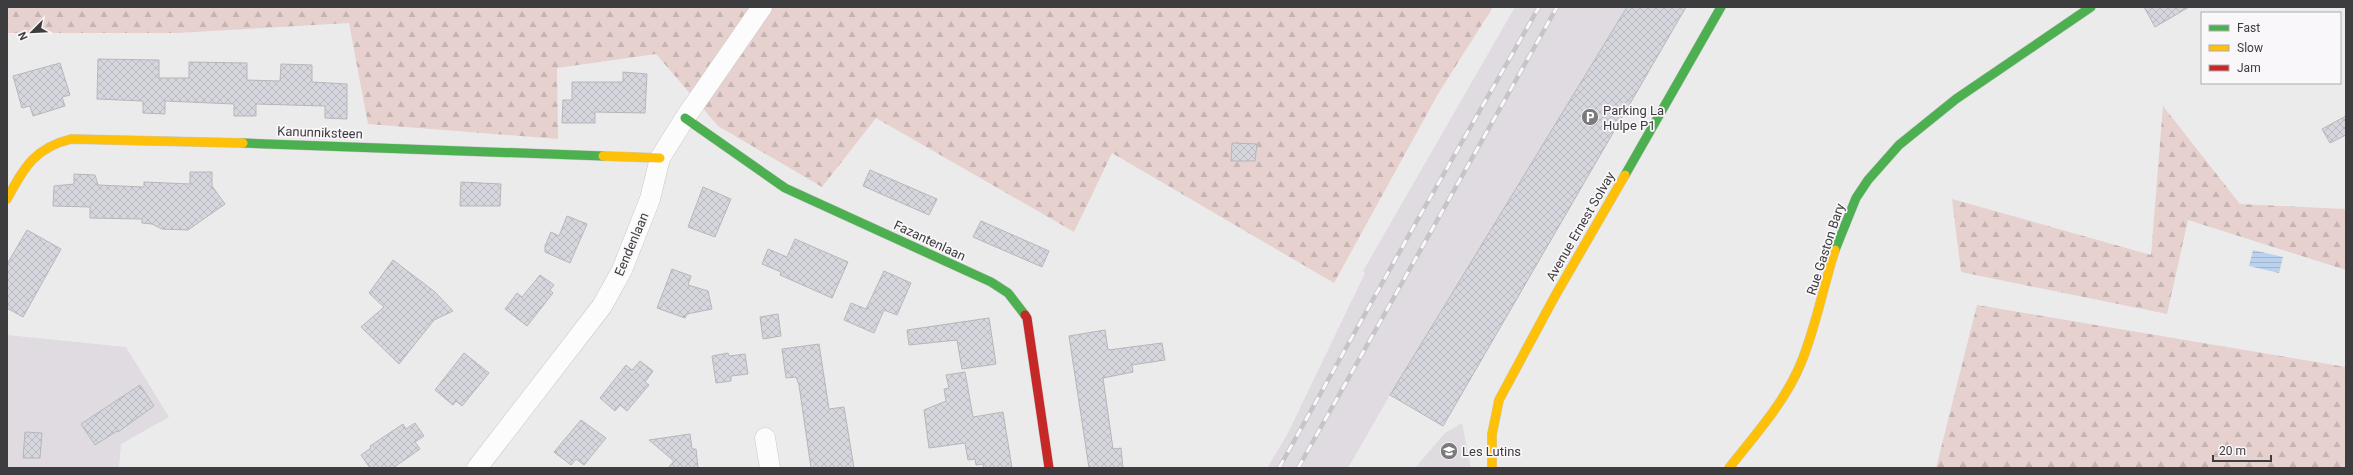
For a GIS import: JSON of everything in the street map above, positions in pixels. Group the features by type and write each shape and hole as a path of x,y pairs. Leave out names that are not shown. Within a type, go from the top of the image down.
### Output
{"street":[{"name":"Eendenlaan","path":"477,468 602,306 622,270 650,199 660,158 685,118 762,7"},
{"name":"Avenue Ernest Solvay","path":"1492,468 1490,452 1494,417 1499,400 1558,289 1721,7"},
{"name":"Rue Gaston Bary","path":"1729,468 1761,429 1793,381 1806,350 1845,222 1856,197 1885,158 1936,113 2091,7"},
{"name":"Fazantenlaan","path":"685,118 785,188 991,282 1008,294 1020,306 1027,318 1049,468"},
{"name":"Kanunniksteen","path":"7,199 26,164 38,151 57,141 71,139 341,146 660,158"},
{"path":"765,438 770,468"}],"shaded area":[{"path":"1515,7 1627,7 1390,395 1348,468 1267,468 1287,435 1365,273 1363,271"},
{"path":"7,335 126,347 169,417 121,444 119,468 7,468"},
{"name":"Les Lutins","path":"1462,423 1471,468 1415,468 1445,433"}],"green space":[{"path":"7,7 1493,7 1438,94 1334,283 1112,153 1074,232 876,118 822,187 718,126 656,54 557,68 558,139 368,124 349,23 176,33 7,33"},
{"path":"2163,106 2240,204 2346,209 2346,270 2188,220 2167,314 1961,272 1952,199 2151,255"},
{"path":"1977,305 2346,367 2346,468 1936,468"}],"water":[{"path":"2253,250 2283,257 2279,273 2249,266"}],"building":[{"name":"Parking La Hulpe P1","path":"1627,7 1686,7 1443,426 1390,395"},
{"path":"2144,7 2189,7 2155,27"},
{"path":"98,59 159,60 159,78 189,78 189,62 247,63 247,80 280,81 281,64 312,65 312,82 347,84 347,119 325,118 325,106 256,104 256,116 234,116 234,104 165,101 165,114 143,113 143,101 97,99"},
{"path":"60,63 70,95 62,97 65,106 33,116 30,106 22,108 13,76"},
{"path":"623,72 647,74 645,113 595,112 595,123 562,123 563,100 572,100 572,82 623,82"},
{"path":"2346,116 2346,135 2330,143 2322,129"},
{"path":"1232,143 1257,144 1255,161 1231,161"},
{"path":"870,170 937,199 929,215 863,186"},
{"path":"190,172 212,172 212,186 225,204 188,230 162,229 152,224 142,223 142,219 90,218 90,207 53,206 54,186 74,184 74,174 95,175 98,185 144,187 144,182 190,184"},
{"path":"461,182 501,184 500,206 460,206"},
{"path":"703,187 731,199 715,237 688,227"},
{"path":"567,216 587,224 570,263 545,252 545,246 551,232 559,236"},
{"path":"981,221 1049,251 1042,267 973,237"},
{"path":"27,230 61,249 23,317 7,308 7,264"},
{"path":"795,239 848,262 832,298 780,275 781,272 762,264 768,249 787,257"},
{"path":"393,260 435,292 453,311 434,320 399,364 361,327 384,307 369,293"},
{"path":"672,269 691,276 688,285 708,291 712,309 687,314 685,318 657,308"},
{"path":"884,271 911,283 897,315 884,310 874,333 844,320 851,303 866,309"},
{"path":"540,275 554,285 550,290 553,293 527,326 505,309 517,293 522,297"},
{"path":"778,314 781,336 763,339 760,317"},
{"path":"989,318 996,364 962,369 957,340 909,345 907,330"},
{"path":"1105,330 1108,350 1162,343 1165,360 1132,365 1133,372 1103,378 1113,449 1121,448 1123,468 1089,468 1069,336"},
{"path":"819,344 829,409 844,407 854,468 811,468 799,385 796,377 786,378 782,349"},
{"path":"464,353 489,373 462,406 456,401 453,405 435,390"},
{"path":"728,353 729,356 745,354 748,374 731,376 731,381 716,383 712,356"},
{"path":"640,361 653,371 645,382 649,385 627,411 620,405 615,411 600,398 626,365 632,370"},
{"path":"965,372 973,417 1003,412 1012,468 984,468 983,464 976,465 975,459 968,460 965,443 929,448 924,410 946,401 944,389 949,388 946,375"},
{"path":"140,385 154,406 118,432 117,431 95,445 81,424"},
{"path":"581,420 606,438 584,465 576,459 571,465 554,452"},
{"path":"415,423 424,436 415,442 420,449 393,468 370,468 361,455 371,448 370,446 403,424 406,429"},
{"path":"25,432 42,433 40,458 23,458"},
{"path":"690,434 692,449 696,449 698,468 668,468 674,461 649,440"}],"railway":[{"path":"1279,468 1414,226 1539,7"},
{"path":"1298,468 1557,7"}],"traffic: fast":[{"path":"1625,175 1721,7"},
{"path":"1835,250 1856,198 1868,180 1899,145 1956,99 2091,7"},
{"path":"685,118 785,188 991,282 1008,293 1025,315"},
{"path":"243,143 603,156"}],"traffic: slow":[{"path":"7,199 25,169 39,154 58,143 71,139 243,143"},
{"path":"603,156 660,158"},
{"path":"1492,468 1492,434 1499,400 1555,296 1625,175"},
{"path":"1729,468 1778,405 1801,363 1811,335 1835,250"}],"traffic: jam":[{"path":"1025,315 1027,318 1049,468"}],"place":[{"name":"Parking La Hulpe P1","path":"1590,117"},
{"name":"Les Lutins","path":"1449,451"}]}
